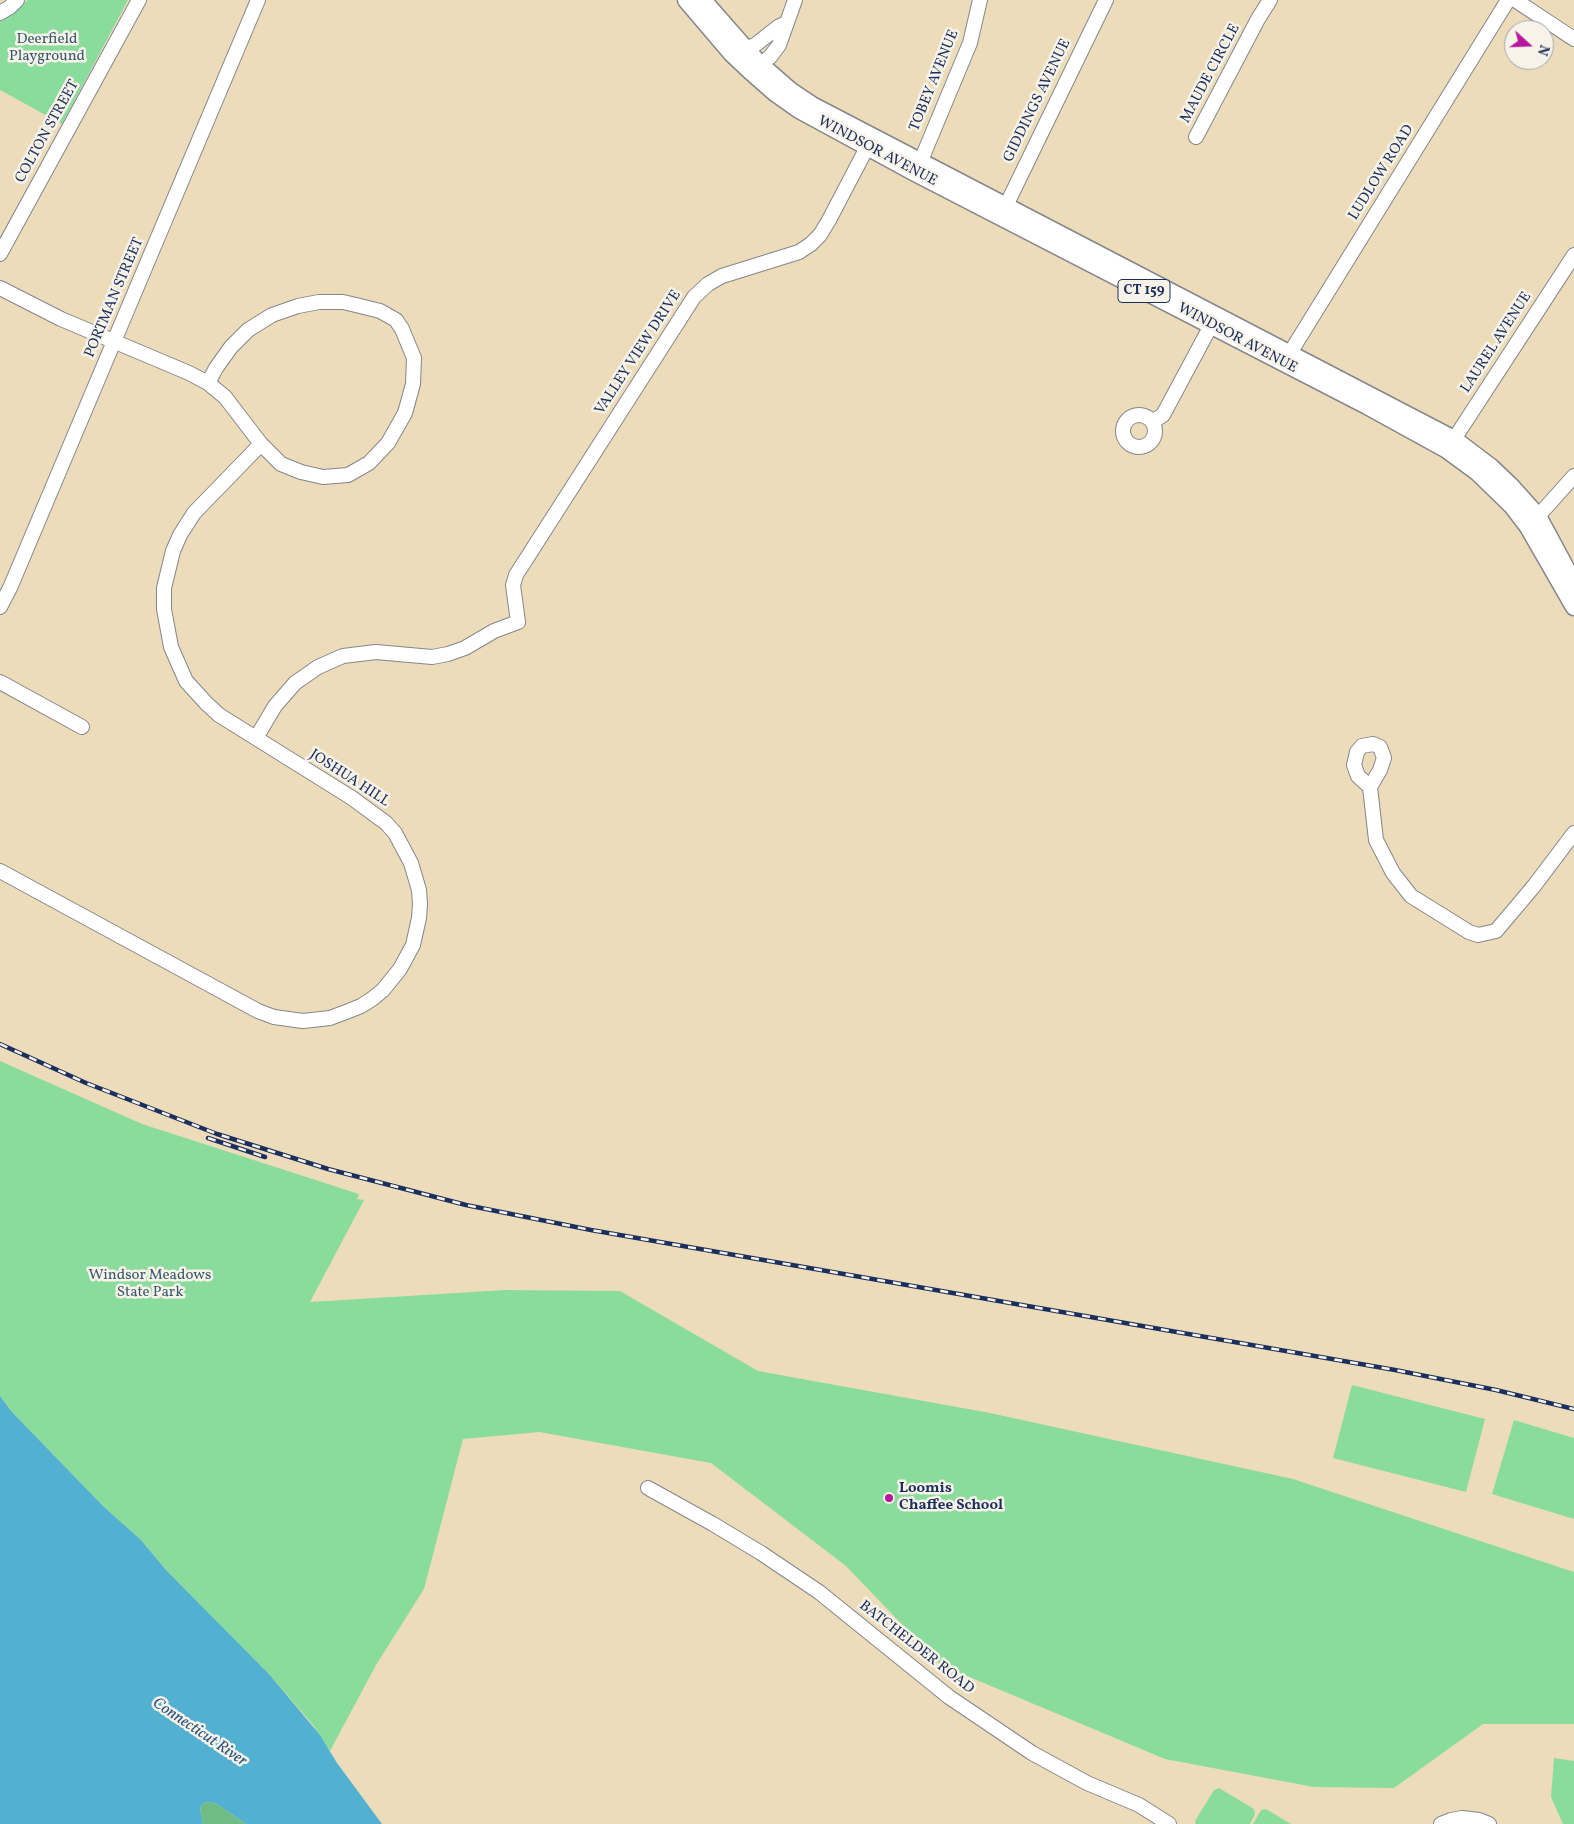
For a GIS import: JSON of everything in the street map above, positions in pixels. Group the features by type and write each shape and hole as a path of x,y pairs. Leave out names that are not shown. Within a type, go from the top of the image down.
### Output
{"main road":[{"name":"WINDSOR AVENUE","path":"686,0 755,67 775,93 799,110 870,141 1214,320 1367,406 1450,444 1512,506 1533,522 1574,584"},
{"name":"WINDSOR AVENUE","path":"703,0 739,52"},
{"name":"WINDSOR AVENUE","path":"1533,522 1574,607"}],"street":[{"path":"0,12 10,7 17,0"},
{"name":"COLTON STREET","path":"0,254 139,0"},
{"name":"PORTMAN STREET","path":"0,607 10,588 258,0"},
{"path":"755,67 770,57 779,45 795,0"},
{"name":"TOBEY AVENUE","path":"918,167 970,43 980,0"},
{"name":"GIDDINGS AVENUE","path":"1004,211 1106,0"},
{"name":"MAUDE CIRCLE","path":"1196,138 1258,19 1270,0"},
{"name":"LUDLOW ROAD","path":"1286,359 1508,0"},
{"path":"1515,0 1574,38"},
{"path":"739,52 755,45 778,26 786,23"},
{"name":"VALLEY VIEW DRIVE","path":"256,738 275,706 295,683 318,667 343,656 376,652 432,657 448,654 465,648 494,631 518,622 513,585 516,575 694,297 708,284 722,276 799,252 811,244 829,220 870,141"},
{"name":"LAUREL AVENUE","path":"1450,444 1574,255"},
{"path":"0,288 53,315 190,373 208,383 226,397 261,444 281,464 301,472 323,477 348,475 369,462 388,444 405,413 413,384 414,358 402,329 396,320 380,310 343,302 312,304 298,306 272,315 248,330 231,346 208,383"},
{"path":"1152,422 1163,415 1214,320"},
{"name":"JOSHUA HILL","path":"0,871 258,1011 274,1017 303,1021 330,1018 361,1006 383,990 408,956 413,945 420,904 412,863 395,833 386,823 352,798 218,715 186,681 171,647 166,628 164,588 173,551 180,535 194,513 261,444"},
{"path":"1533,522 1574,476"},
{"path":"0,682 82,727"},
{"path":"1370,787 1376,840 1393,873 1411,896 1469,932 1478,935 1496,931 1534,886 1574,833"},
{"name":"BATCHELDER ROAD","path":"648,1488 729,1534 818,1592 949,1697 1032,1753 1087,1783 1139,1805 1169,1824"},
{"path":"1441,1824 1462,1818 1479,1820 1489,1824"}],"green space":[{"name":"Deerfield Playground","path":"28,0 128,0 62,124 0,90 0,20"},
{"name":"Windsor Meadows State Park","path":"0,1061 142,1124 359,1194 357,1199 364,1200 310,1302 505,1290 620,1291 758,1371 990,1413 1293,1479 1574,1572 1574,1724 1483,1724 1394,1788 1314,1787 1165,1759 941,1665 846,1566 711,1463 539,1432 463,1439 424,1589 376,1665 330,1751 313,1725 269,1674 166,1570 141,1540 103,1506 12,1412 0,1396"},
{"path":"1352,1385 1485,1419 1466,1492 1333,1458"},
{"path":"1514,1420 1574,1438 1574,1519 1492,1494"},
{"path":"1554,1758 1574,1761 1574,1824 1563,1824 1551,1797"},
{"path":"1219,1788 1254,1809 1255,1814 1250,1824 1196,1824 1195,1821 1214,1790"},
{"path":"204,1803 217,1804 246,1824 203,1824 200,1808"},
{"path":"1266,1809 1291,1824 1253,1824 1261,1810"}],"water":[{"name":"Connecticut River","path":"0,1396 12,1412 103,1506 141,1540 166,1570 269,1674 320,1735 337,1763 382,1824 246,1824 217,1804 209,1802 204,1803 200,1808 203,1824 0,1824"}],"railway":[{"path":"0,1044 86,1083 217,1134 328,1169 466,1205 591,1230 1395,1370 1496,1390 1574,1409"},
{"path":"208,1138 265,1157"}],"place":[{"name":"Loomis Chaffee School","path":"889,1498"}]}
